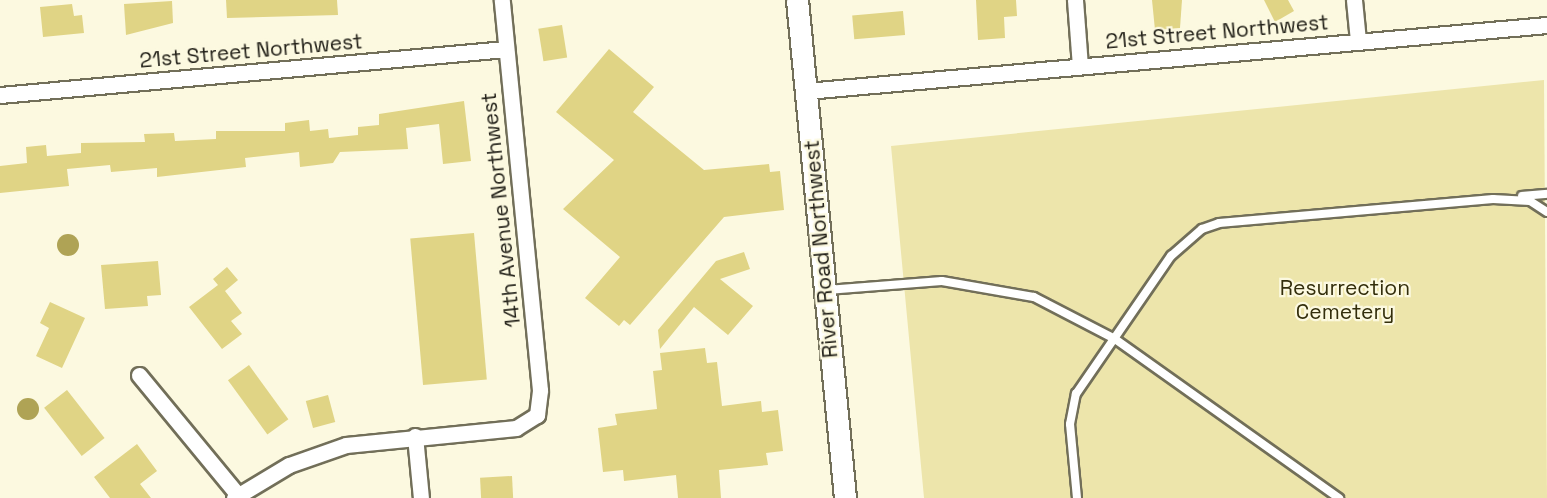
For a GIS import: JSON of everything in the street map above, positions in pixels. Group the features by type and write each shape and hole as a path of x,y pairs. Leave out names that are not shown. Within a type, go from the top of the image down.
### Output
{"street":[{"name":"14th Avenue Northwest","path":"415,436 516,428 537,416 540,390 502,0"},
{"name":"River Road Northwest","path":"797,0 845,498"},
{"name":"21st Street Northwest","path":"1075,0 1080,66"},
{"name":"21st Street Northwest","path":"1354,0 1358,40"},
{"name":"21st Street Northwest","path":"806,91 1358,40 1547,25"},
{"name":"21st Street Northwest","path":"0,95 505,49"},
{"path":"139,375 236,496 317,454 415,436 421,498"}],"lane":[{"path":"1077,498 1073,402 1171,256 1202,229 1219,223 1547,194"},
{"path":"1493,199 1530,201 1547,212"},
{"path":"825,290 975,284 1034,297 1115,339 1339,498"}],"green space":[{"name":"Resurrection Cemetery","path":"1544,80 1547,498 924,498 891,146"}],"shaded area":[{"path":"68,234 76,237 79,245 76,253 68,256 60,253 57,245 60,237"},
{"path":"24,398 32,398 39,405 39,413 32,420 24,420 17,413 17,405"}],"building":[{"path":"226,0 337,0 338,15 227,18"},
{"path":"976,0 1016,0 1017,16 1004,17 1005,38 978,40"},
{"path":"1152,0 1182,0 1180,28 1155,30"},
{"path":"1264,0 1288,0 1294,11 1275,22"},
{"path":"172,1 173,23 126,35 124,4"},
{"path":"72,4 74,16 82,15 84,33 43,37 40,7"},
{"path":"903,11 905,35 854,39 852,15"},
{"path":"562,25 567,58 543,61 538,29"},
{"path":"609,49 654,87 633,112 704,170 769,164 770,172 780,171 784,210 724,217 630,325 624,320 619,326 585,298 620,257 563,209 614,160 556,112"},
{"path":"464,101 471,161 443,164 439,124 406,128 408,149 340,152 333,163 300,167 299,152 245,158 246,167 157,177 157,168 111,172 110,165 67,169 69,186 0,193 0,166 27,163 26,147 46,145 47,156 81,153 81,143 145,142 144,134 174,133 175,141 216,139 216,131 285,131 285,123 309,120 310,131 328,129 329,138 358,135 358,127 379,125 379,114"},
{"path":"474,233 487,379 423,385 410,239"},
{"path":"744,252 750,269 720,279 753,306 728,335 694,307 660,349 658,330 716,261"},
{"path":"158,261 161,295 147,296 148,306 105,309 101,265"},
{"path":"227,267 238,280 225,291 242,313 231,321 242,334 222,349 189,307 218,285 213,279"},
{"path":"50,302 85,318 62,368 36,356 49,328 40,323"},
{"path":"705,348 707,363 717,362 722,406 761,401 762,412 778,410 783,451 766,453 768,465 719,470 721,498 678,498 676,475 624,481 623,470 603,472 598,428 617,425 615,414 657,409 653,371 662,370 660,353"},
{"path":"249,365 288,419 267,434 228,380"},
{"path":"67,390 105,438 82,456 44,408"},
{"path":"328,395 335,422 313,428 306,401"},
{"path":"137,444 157,471 140,484 151,498 110,498 94,477"},
{"path":"512,476 513,498 481,498 480,478"}]}
